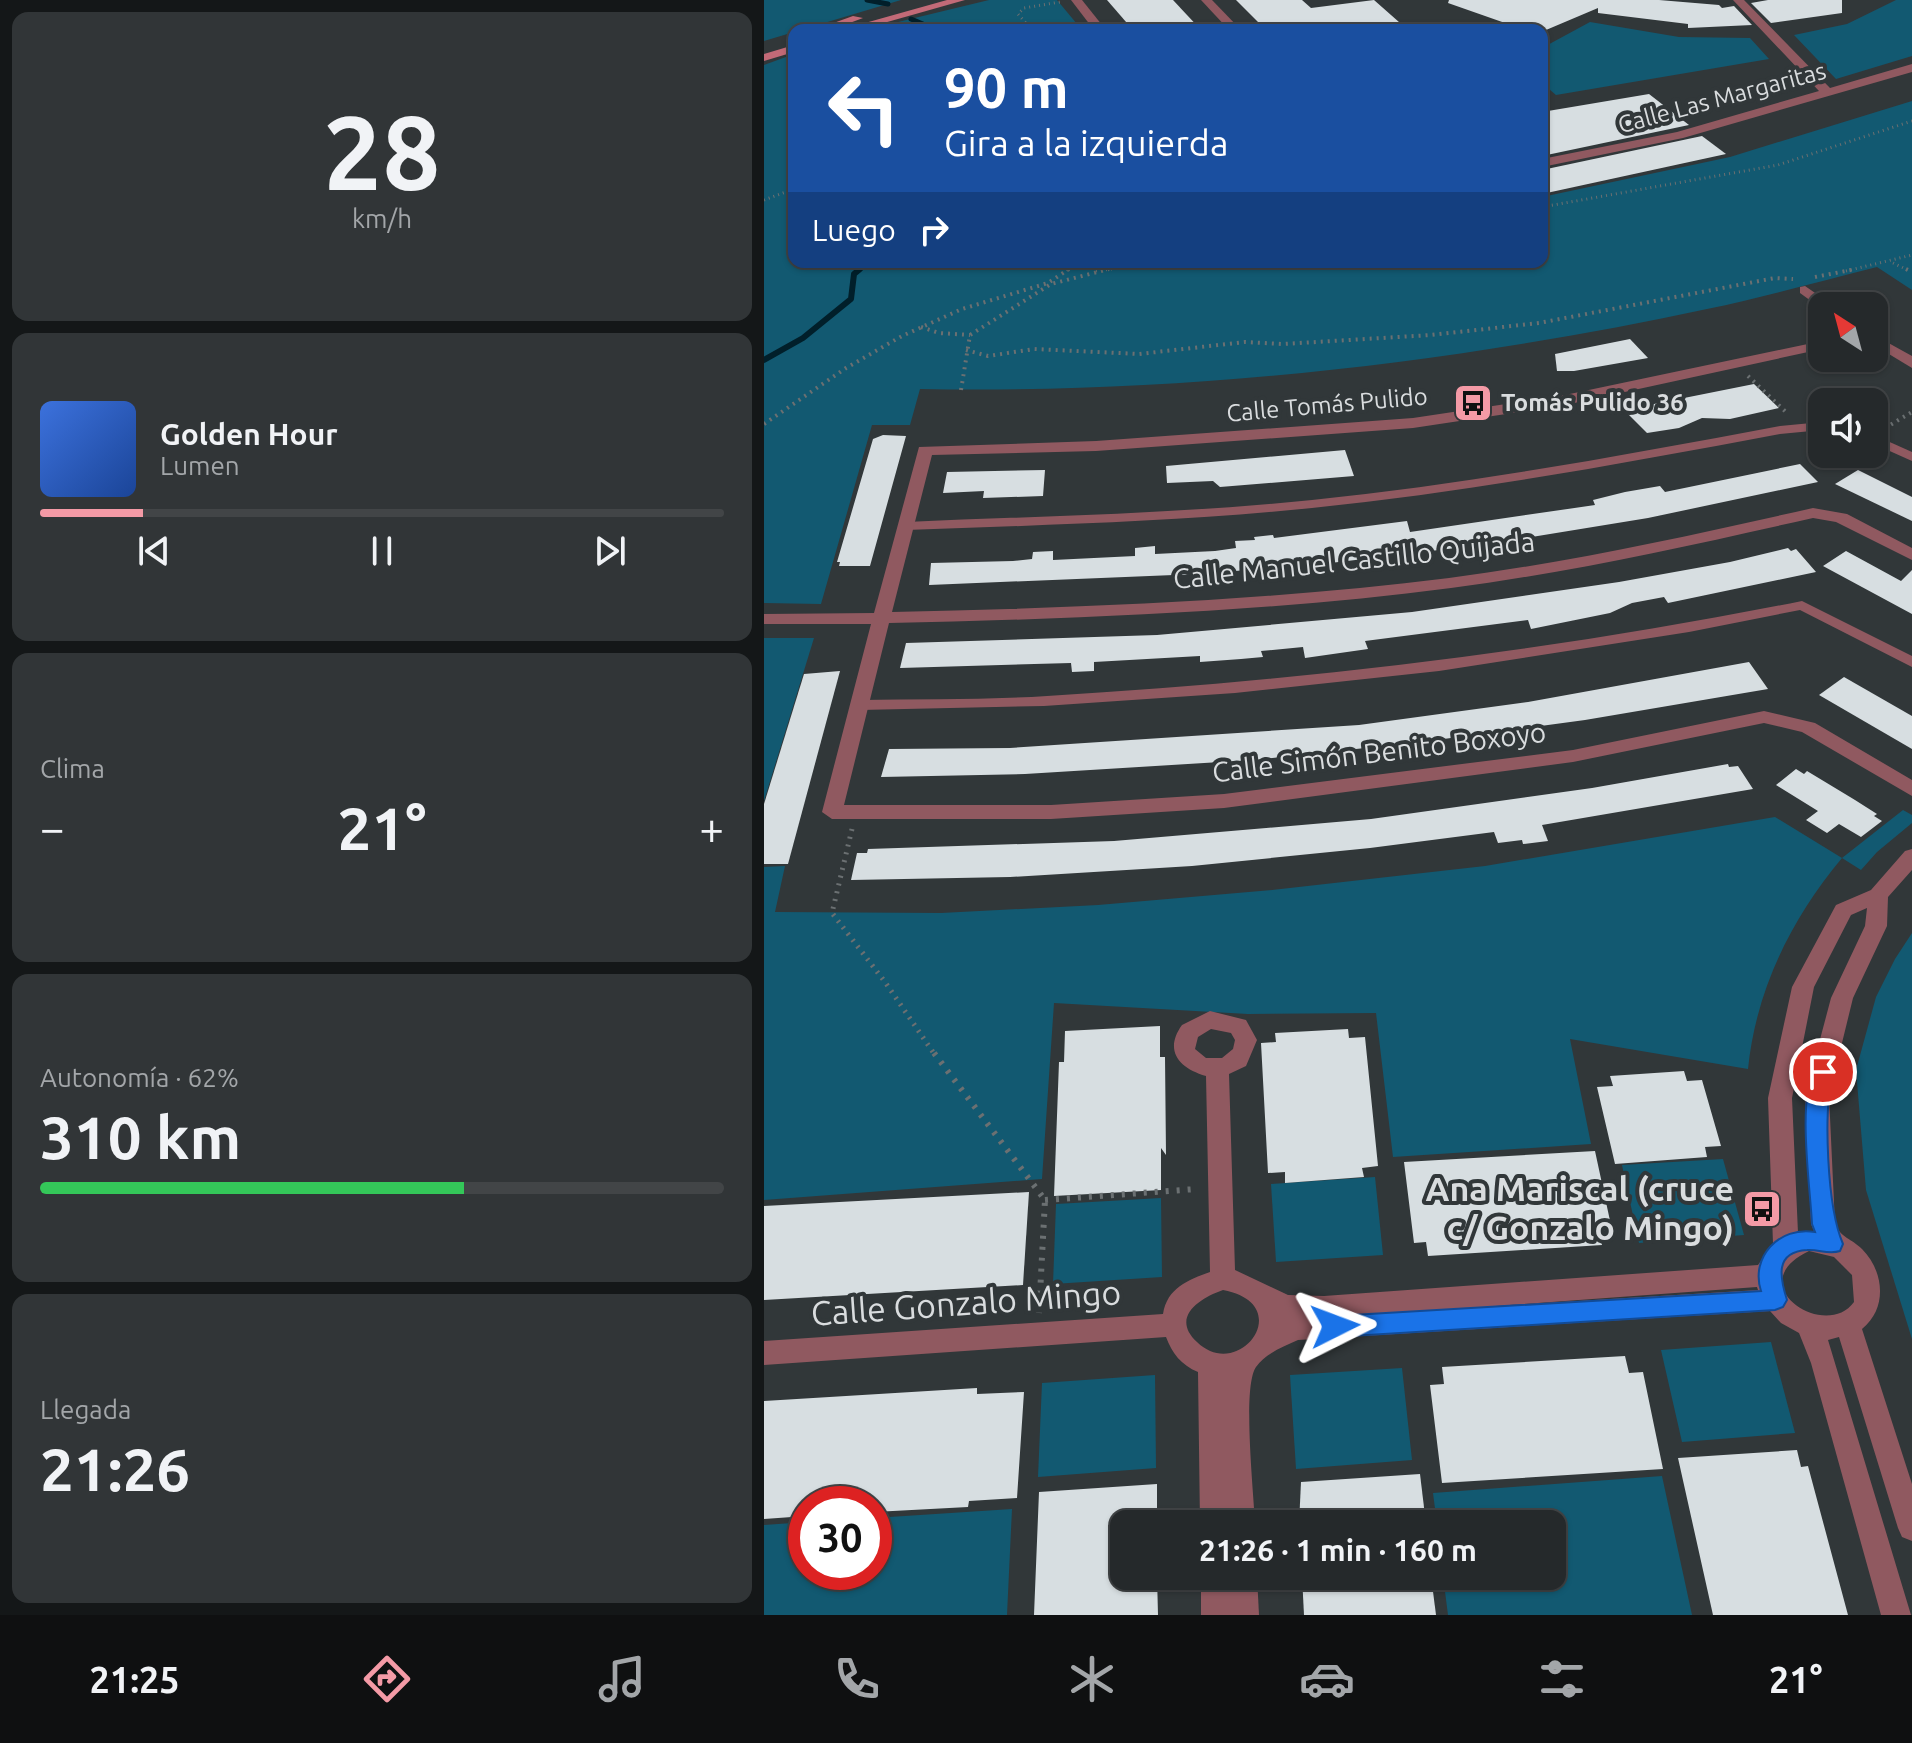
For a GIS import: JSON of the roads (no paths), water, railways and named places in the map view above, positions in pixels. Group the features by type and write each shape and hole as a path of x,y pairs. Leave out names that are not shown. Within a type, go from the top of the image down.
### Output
{"main road":[{"path":"840,24 922,0"},
{"path":"869,24 960,0"},
{"path":"764,49 788,41"},
{"path":"764,58 788,50"}],"street":[{"path":"1076,0 1095,24"},
{"path":"1206,0 1229,24"},
{"path":"1738,0 1828,93"},
{"name":"Calle Las Margaritas","path":"1548,162 1679,135 1912,68"},
{"name":"Calle Tomás Pulido","path":"906,526 925,450 1096,446 1413,423 1565,400 1808,348"},
{"path":"1888,348 1912,363"},
{"path":"1808,427 1559,471 1366,498 1243,511 906,526 860,705 1044,701 1235,688 1439,666 1689,628 1802,605 1912,662"},
{"path":"1888,444 1912,457"},
{"name":"Calle Manuel Castillo Quijada","path":"764,619 882,620 1268,600 1451,583 1630,554 1813,513 1841,518 1912,555"},
{"name":"Calle Simón Benito Boxoyo","path":"860,705 832,812 1051,812 1224,801 1573,756 1764,717 1808,727 1912,789"},
{"path":"1786,1246 1780,1098 1803,987 1843,910 1878,895 1912,856"},
{"path":"1832,1244 1823,1224 1817,1096 1842,998 1876,926 1878,895"},
{"path":"1217,1069 1223,1279"},
{"path":"1807,1240 1832,1244 1852,1256 1866,1274 1870,1293 1864,1312 1848,1324 1829,1328 1809,1325 1789,1315 1771,1288 1772,1259 1786,1246 1807,1240"},
{"path":"1223,1279 1248,1284 1284,1306 1324,1307 1771,1288 1296,1329 1267,1342 1244,1361 1211,1366 1195,1361 1183,1351 1175,1339 1173,1325 1175,1311 1193,1289 1223,1279"},
{"path":"1259,1291 1268,1302 1272,1315 1272,1329 1267,1342"},
{"path":"1848,1324 1912,1528"},
{"name":"Calle Gonzalo Mingo","path":"764,1353 1173,1325"},
{"path":"1809,1325 1824,1363 1896,1615"},
{"path":"1240,1510 1236,1393 1244,1361"},
{"path":"1211,1366 1214,1510"},
{"path":"1215,1590 1216,1615"},
{"path":"1243,1590 1244,1615"}],"waterway":[{"path":"867,0 888,4"},
{"path":"911,19 923,24"},
{"path":"857,271 861,268"},
{"path":"764,360 803,338 851,299 854,274 860,269"}],"place":[{"name":"Tomás Pulido 36","path":"1473,403"},
{"name":"Ana Mariscal (cruce c/ Gonzalo Mingo)","path":"1762,1209"}]}
